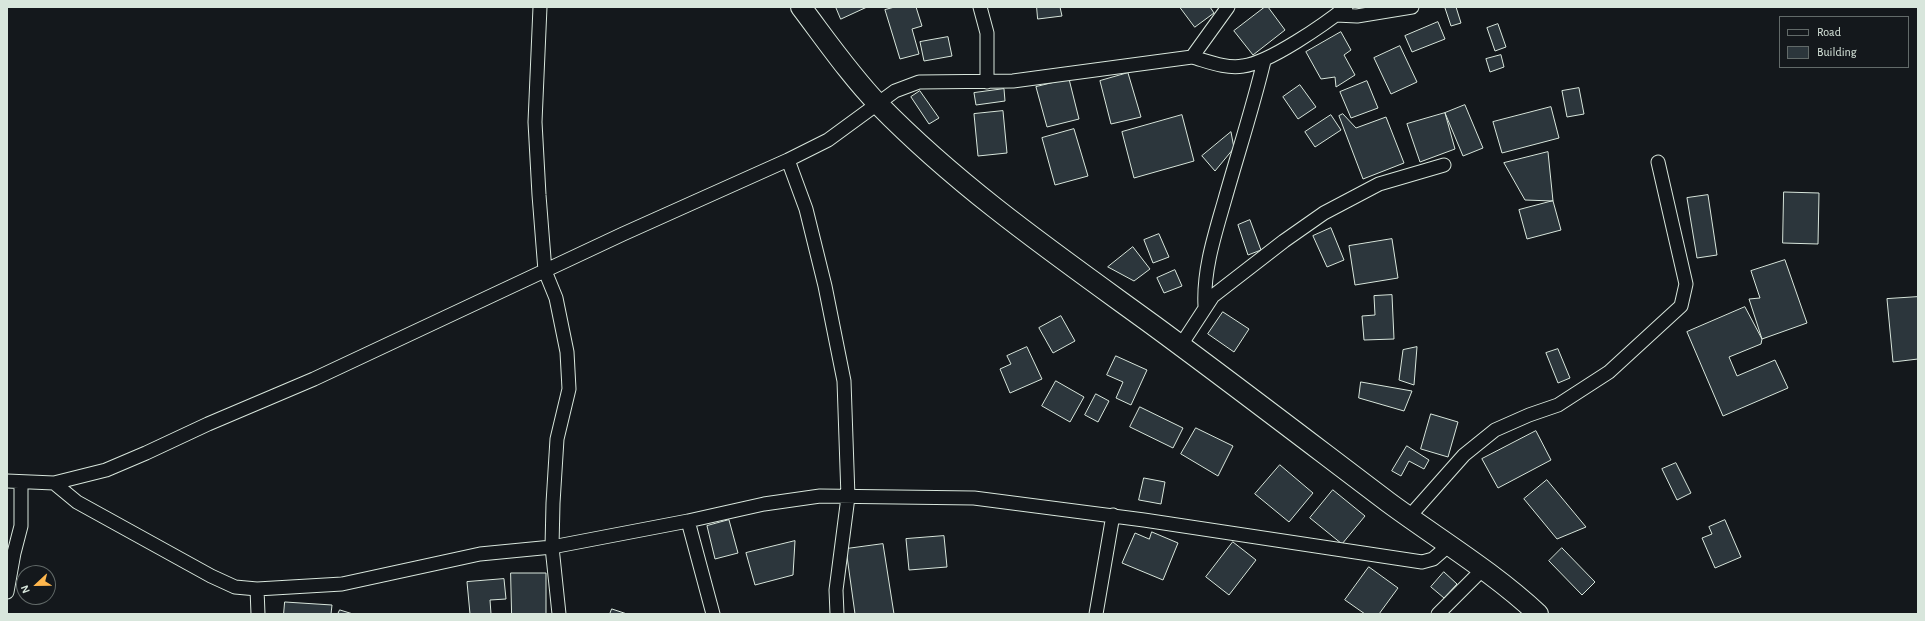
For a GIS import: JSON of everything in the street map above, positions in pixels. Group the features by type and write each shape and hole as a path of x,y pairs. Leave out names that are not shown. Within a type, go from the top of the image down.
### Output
{"main road":[{"path":"801,7 878,103 932,157 1016,225 1181,345 1448,546 1484,568 1538,614"}],"street":[{"path":"540,7 535,122 546,271 556,298 567,352 569,389 557,438 552,547 559,614"},
{"path":"980,7 987,33 987,82"},
{"path":"1192,57 1228,7"},
{"path":"7,481 54,484 106,470 140,456 208,424 314,379 623,234 788,160 828,140 895,91 919,82 1013,81 1192,57 1218,64 1242,67 1264,61 1341,11 1358,16 1412,7"},
{"path":"1205,306 1204,286 1215,234 1264,61"},
{"path":"788,160 808,217 825,286 844,381 848,497 836,590 837,614"},
{"path":"1409,517 1464,455 1490,434 1529,415 1558,405 1609,372 1681,306 1686,284 1658,162"},
{"path":"1181,345 1205,306 1213,296 1324,213 1379,184 1444,164"},
{"path":"7,592 14,553 22,526 21,482"},
{"path":"54,484 77,502 211,576 235,587 257,589 342,584 480,554 552,547 688,521 764,504 820,496 974,498 1113,516 1422,562 1433,559 1448,546"},
{"path":"1096,614 1113,516"},
{"path":"688,521 713,614"},
{"path":"1438,614 1484,568"},
{"path":"257,589 258,614"}],"building":[{"path":"836,7 867,7 841,19"},
{"path":"895,7 916,7 922,26 912,29 919,54 900,59 885,10"},
{"path":"1037,7 1060,7 1062,16 1038,19"},
{"path":"1180,7 1210,7 1214,13 1195,27"},
{"path":"1265,7 1268,7 1285,30 1253,55 1234,31"},
{"path":"1456,7 1461,23 1451,26 1445,8"},
{"path":"1438,22 1445,39 1412,52 1405,36"},
{"path":"1498,24 1506,47 1495,51 1487,28"},
{"path":"1341,32 1351,50 1344,55 1355,75 1336,87 1335,77 1321,79 1306,52"},
{"path":"948,37 952,56 924,61 920,42"},
{"path":"1400,46 1417,82 1391,94 1374,58"},
{"path":"1501,55 1504,67 1490,72 1486,59"},
{"path":"1128,73 1141,117 1111,124 1100,81"},
{"path":"1069,79 1079,119 1047,127 1036,87"},
{"path":"1367,81 1378,108 1351,118 1340,92"},
{"path":"1300,85 1316,107 1298,119 1283,97"},
{"path":"1579,88 1584,114 1567,117 1562,91"},
{"path":"1004,89 1005,101 976,105 974,93"},
{"path":"920,91 939,118 929,124 911,97"},
{"path":"1465,105 1483,148 1463,156 1445,113"},
{"path":"1551,107 1559,138 1502,153 1493,122"},
{"path":"1003,111 1007,153 978,156 974,114"},
{"path":"1445,113 1455,149 1420,162 1407,124"},
{"path":"1343,114 1356,128 1386,117 1404,163 1363,179 1339,116"},
{"path":"1182,115 1194,161 1134,178 1122,132"},
{"path":"1331,115 1341,130 1315,147 1305,132"},
{"path":"1074,129 1088,176 1055,185 1042,138"},
{"path":"1231,132 1234,148 1215,171 1202,156"},
{"path":"1548,152 1553,201 1525,200 1504,163"},
{"path":"1784,192 1819,193 1818,244 1783,243"},
{"path":"1708,195 1717,255 1697,258 1687,198"},
{"path":"1553,201 1561,230 1527,239 1519,210"},
{"path":"1250,220 1261,250 1248,255 1238,225"},
{"path":"1331,228 1344,260 1327,267 1313,236"},
{"path":"1159,234 1169,257 1153,263 1144,240"},
{"path":"1392,239 1398,278 1355,285 1349,246"},
{"path":"1133,247 1150,269 1134,281 1108,267"},
{"path":"1785,260 1807,323 1762,339 1749,299 1760,298 1751,271"},
{"path":"1175,270 1182,286 1164,293 1157,278"},
{"path":"1392,295 1394,339 1364,340 1362,316 1375,315 1374,296"},
{"path":"1918,297 1918,359 1893,362 1887,299"},
{"path":"1745,307 1762,339 1761,344 1729,357 1737,376 1775,360 1788,388 1723,416 1687,332"},
{"path":"1223,312 1249,329 1234,352 1208,334"},
{"path":"1061,316 1075,341 1053,353 1039,328"},
{"path":"1027,347 1042,379 1010,393 1000,369 1011,364 1007,356"},
{"path":"1417,347 1414,385 1399,380 1403,350"},
{"path":"1558,349 1570,378 1558,383 1546,353"},
{"path":"1116,356 1147,370 1131,405 1116,398 1123,382 1107,375"},
{"path":"1056,381 1084,397 1070,422 1042,406"},
{"path":"1361,382 1412,391 1404,411 1359,398"},
{"path":"1096,394 1109,401 1098,422 1085,415"},
{"path":"1140,407 1183,428 1173,448 1130,427"},
{"path":"1431,414 1458,422 1448,457 1421,449"},
{"path":"1196,428 1233,446 1218,476 1181,454"},
{"path":"1536,431 1551,460 1498,488 1482,459"},
{"path":"1407,446 1429,460 1424,469 1409,461 1401,476 1392,471"},
{"path":"1676,463 1691,493 1677,500 1662,469"},
{"path":"1280,465 1313,493 1289,522 1255,494"},
{"path":"1144,478 1165,482 1161,504 1139,500"},
{"path":"1547,480 1586,527 1557,539 1524,499"},
{"path":"1333,490 1365,516 1342,544 1310,518"},
{"path":"729,520 738,553 715,559 707,526"},
{"path":"1725,520 1741,557 1715,568 1702,538 1712,534 1709,527"},
{"path":"1152,532 1178,543 1163,580 1122,563 1135,533 1149,539"},
{"path":"944,536 947,567 909,570 906,539"},
{"path":"795,541 793,575 755,585 746,553"},
{"path":"1233,542 1256,560 1229,595 1206,577"},
{"path":"883,544 894,614 855,614 846,549"},
{"path":"1562,548 1595,582 1582,595 1549,561"},
{"path":"1369,567 1398,588 1379,614 1365,614 1345,600"},
{"path":"1444,572 1457,584 1444,598 1431,587"},
{"path":"511,573 546,573 546,614 512,614"},
{"path":"504,579 506,599 490,600 491,614 470,614 467,582"},
{"path":"285,602 332,605 331,614 284,614"},
{"path":"612,609 627,614 610,614"},
{"path":"340,610 353,614 338,614"}]}
